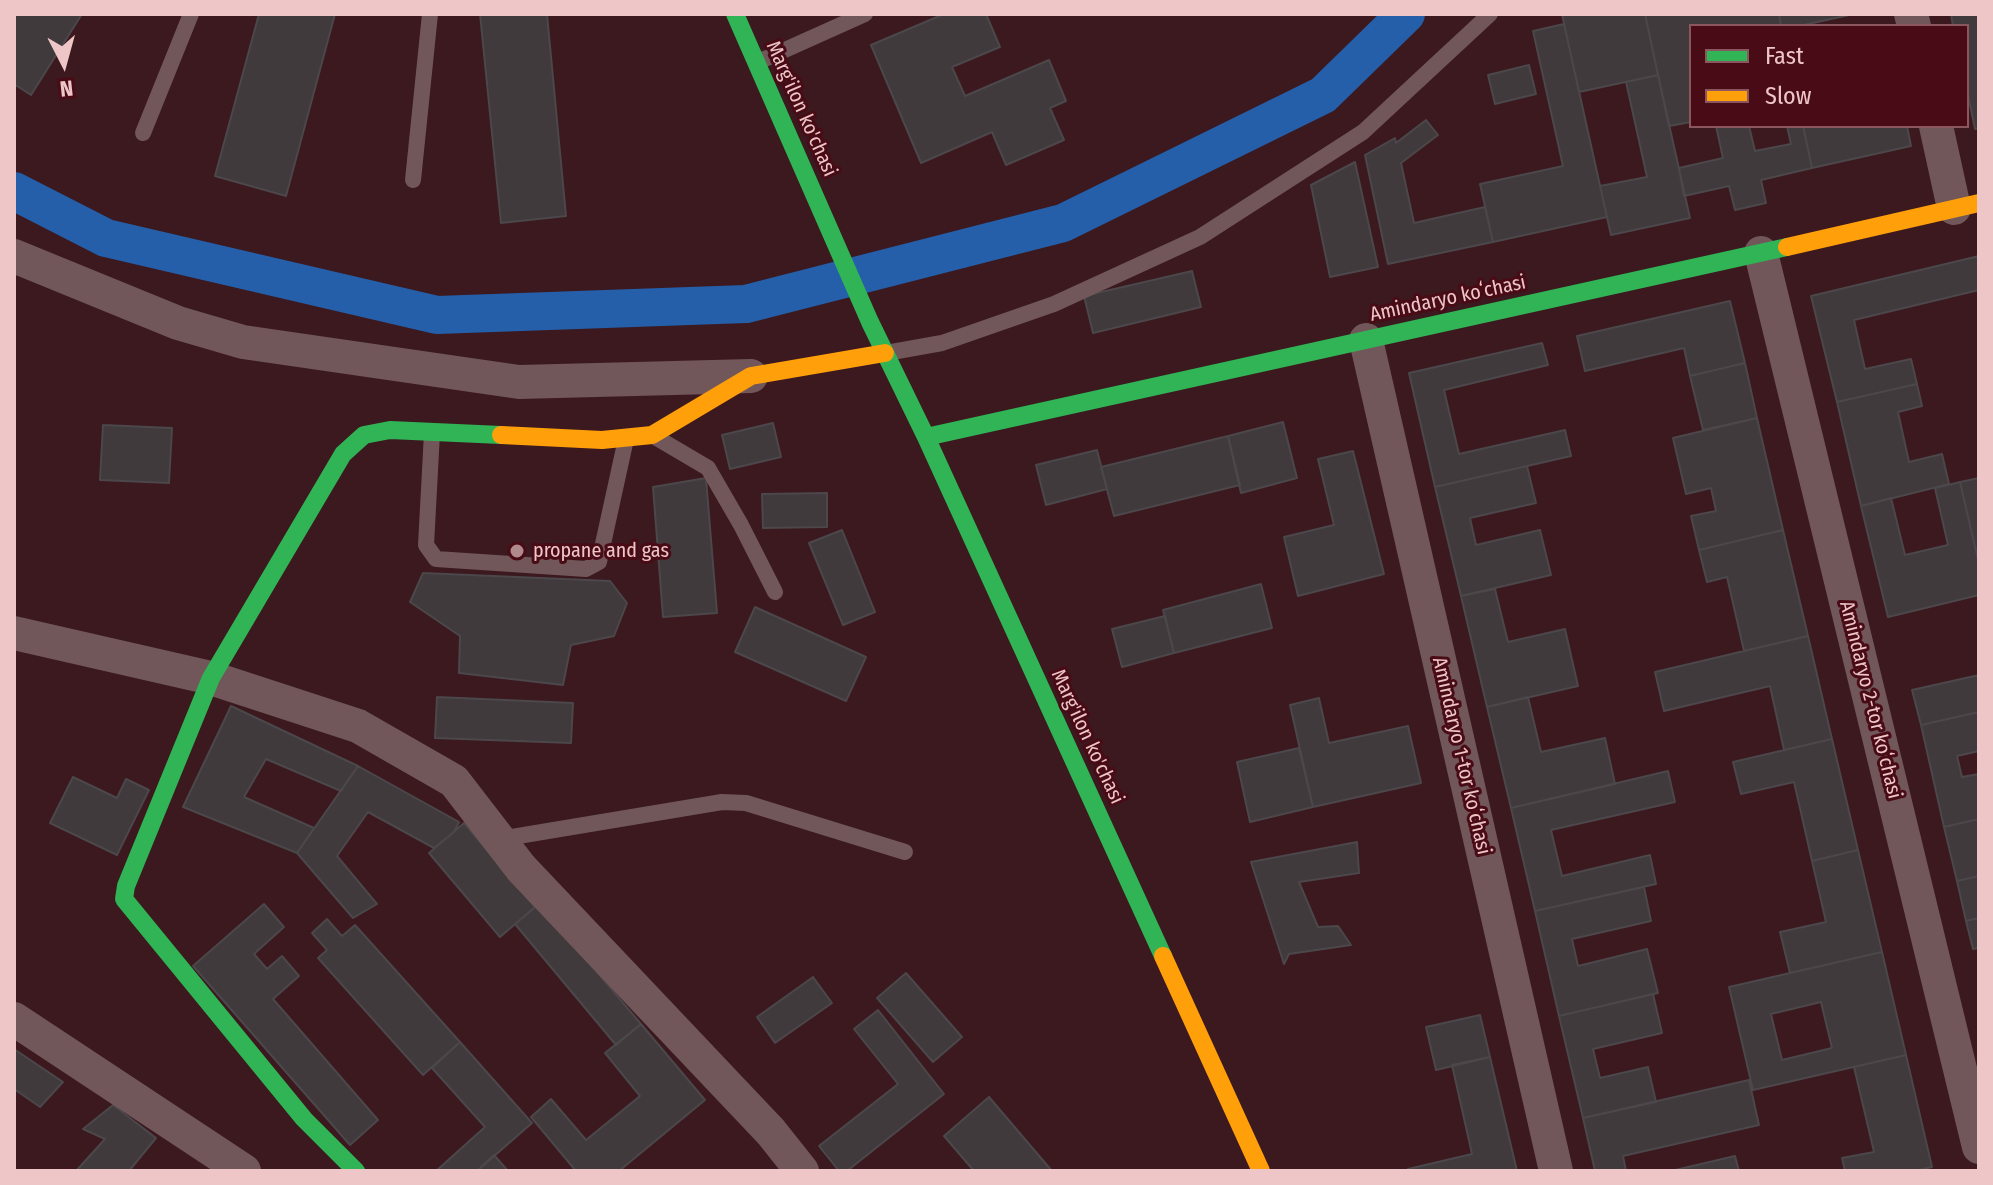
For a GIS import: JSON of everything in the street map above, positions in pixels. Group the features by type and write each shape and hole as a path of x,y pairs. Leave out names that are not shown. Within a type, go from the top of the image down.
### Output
{"street":[{"name":"Marg'ilon ko'chasi","path":"735,14 870,322 926,437 1261,1171"},
{"path":"1937,128 1966,205"},
{"name":"Amindaryo koʻchasi","path":"926,437 1966,205"},
{"name":"Amindaryo 2-tor koʻchasi","path":"1761,253 1979,1147"},
{"path":"14,256 178,323 243,342 519,382 751,376 885,353"},
{"name":"Amindaryo 1-tor koʻchasi","path":"1366,340 1556,1171"},
{"path":"356,1171 304,1119 124,899 126,886 211,678 343,454 364,435 390,430 602,440 652,435 751,376"},
{"path":"14,633 211,678 358,726 454,781 521,868 771,1132 802,1171"},
{"path":"14,1019 244,1171"}],"lane":[{"path":"143,133 191,14"},
{"path":"413,180 430,14"},
{"path":"756,62 865,14"},
{"path":"885,353 942,343 1054,304 1200,237 1363,132 1490,14"},
{"path":"432,432 426,545 436,559 586,569 599,562 626,438"},
{"path":"652,435 708,468 775,592"},
{"path":"500,839 722,802 746,803 905,852"}],"building":[{"path":"14,14 82,14 31,95 14,84"},
{"path":"259,14 335,14 286,196 215,176"},
{"path":"480,14 547,14 566,216 501,223"},
{"path":"944,14 986,14 1000,47 952,67 965,96 1049,60 1066,101 1050,108 1064,140 1006,165 992,132 921,163 871,45"},
{"path":"1562,14 1645,14 1658,75 1579,92"},
{"path":"1645,14 1779,14 1781,24 1689,24 1689,122 1669,126"},
{"path":"1779,14 1854,14 1808,24 1781,24"},
{"path":"1951,14 1979,14 1979,128 1975,129 1969,100 1969,24 1953,24"},
{"path":"1564,24 1607,217 1493,242 1480,184 1563,166 1533,31"},
{"path":"1529,65 1536,94 1495,104 1488,75"},
{"path":"1658,75 1690,218 1611,235 1600,186 1647,177 1626,82"},
{"path":"1426,120 1438,135 1401,163 1414,223 1485,207 1493,242 1388,264 1365,155 1395,138 1396,143"},
{"path":"1716,128 1749,128 1755,151 1791,144 1787,128 1803,128 1812,168 1761,180 1766,203 1735,210 1729,186 1684,196 1679,168 1723,158"},
{"path":"1803,128 1907,128 1911,146 1812,168"},
{"path":"1355,162 1378,267 1330,277 1311,185"},
{"path":"1979,256 1979,290 1854,320 1865,369 1911,359 1917,384 1837,402 1811,296"},
{"path":"1192,271 1201,307 1093,333 1084,296"},
{"path":"1730,301 1745,363 1690,376 1684,348 1585,371 1577,336"},
{"path":"1542,343 1548,365 1444,390 1459,454 1565,430 1571,456 1435,487 1409,373"},
{"path":"1745,363 1757,418 1703,430 1690,376"},
{"path":"1917,384 1922,406 1898,412 1909,462 1942,454 1949,484 1861,506 1837,402"},
{"path":"1757,418 1783,530 1699,550 1691,516 1716,511 1711,488 1686,494 1673,438"},
{"path":"1283,422 1297,478 1241,493 1228,436"},
{"path":"773,423 781,457 730,469 722,435"},
{"path":"103,425 172,428 169,483 100,480"},
{"path":"1228,436 1240,485 1114,516 1101,467"},
{"path":"1097,450 1107,489 1046,505 1036,465"},
{"path":"1353,451 1384,574 1298,596 1284,537 1334,525 1318,459"},
{"path":"1527,466 1536,503 1470,518 1476,545 1540,530 1551,575 1461,596 1435,487"},
{"path":"706,478 717,613 663,617 653,487"},
{"path":"1979,478 1979,564 1960,482"},
{"path":"1960,482 1979,564 1979,595 1888,617 1861,506 1891,498 1905,555 1948,545 1935,488"},
{"path":"827,493 827,527 763,528 762,494"},
{"path":"842,530 875,612 843,625 809,543"},
{"path":"1783,530 1808,636 1744,651 1727,577 1707,582 1699,550"},
{"path":"423,573 610,581 627,603 614,636 571,645 563,685 459,673 460,636 410,602"},
{"path":"1261,584 1272,628 1174,653 1163,610"},
{"path":"1495,589 1508,642 1565,629 1578,686 1487,707 1461,596"},
{"path":"755,607 866,657 846,701 735,652"},
{"path":"1165,616 1174,653 1122,667 1112,629"},
{"path":"1808,636 1832,739 1784,750 1770,686 1664,711 1655,672"},
{"path":"1979,675 1979,712 1921,725 1912,690"},
{"path":"437,697 573,703 571,743 435,738"},
{"path":"1528,697 1541,752 1605,738 1615,784 1511,808 1487,707"},
{"path":"1319,698 1329,743 1408,726 1421,783 1313,807 1290,705"},
{"path":"231,706 358,766 341,791 266,759 244,797 314,828 297,853 183,807"},
{"path":"1979,712 1979,751 1957,756 1962,777 1979,774 1979,819 1944,827 1921,725"},
{"path":"1832,739 1858,850 1812,861 1794,782 1741,794 1733,762"},
{"path":"1299,748 1313,807 1250,822 1237,762"},
{"path":"358,766 459,822 454,832 434,848 368,812 337,856 377,904 353,918 297,853"},
{"path":"1668,771 1675,802 1551,830 1562,876 1650,855 1656,884 1535,911 1511,808"},
{"path":"73,777 117,798 126,779 149,790 117,855 50,823"},
{"path":"1979,819 1979,876 1957,881 1944,827"},
{"path":"464,823 535,907 500,937 429,853"},
{"path":"1357,842 1359,873 1299,882 1318,927 1338,926 1351,945 1289,954 1284,964 1251,862"},
{"path":"1858,850 1882,952 1790,973 1780,932 1826,922 1812,861"},
{"path":"1979,876 1979,918 1966,921 1957,881"},
{"path":"1644,887 1651,921 1572,939 1578,966 1647,949 1658,993 1559,1016 1535,911"},
{"path":"264,904 284,927 254,954 267,969 282,956 299,976 273,999 378,1120 350,1145 193,966"},
{"path":"539,904 641,1024 616,1045 515,924"},
{"path":"1979,918 1979,948 1973,949 1966,921"},
{"path":"327,919 342,936 355,925 460,1042 423,1075 318,958 327,950 312,933"},
{"path":"1882,952 1906,1055 1753,1090 1729,987","holes":["1821,1002 1832,1048 1782,1060 1771,1014"]},
{"path":"906,973 962,1037 933,1062 877,998"},
{"path":"813,977 832,1003 775,1043 757,1017"},
{"path":"1653,994 1662,1033 1593,1049 1600,1078 1648,1067 1656,1102 1583,1118 1559,1016"},
{"path":"878,1010 944,1094 847,1171 839,1171 819,1146 898,1084 854,1029"},
{"path":"1480,1015 1490,1057 1436,1070 1426,1027"},
{"path":"641,1024 705,1100 619,1171 576,1171 531,1117 551,1099 586,1140 640,1096 605,1053"},
{"path":"460,1042 532,1123 477,1171 436,1171 485,1127 432,1068"},
{"path":"14,1049 63,1082 40,1107 14,1089"},
{"path":"1906,1055 1932,1167 1915,1171 1845,1171 1842,1158 1874,1152 1854,1067"},
{"path":"1490,1057 1517,1171 1408,1171 1472,1154 1452,1065"},
{"path":"1749,1080 1759,1125 1623,1156 1626,1171 1595,1171 1583,1118"},
{"path":"989,1097 1052,1171 974,1171 944,1136"},
{"path":"113,1105 156,1138 129,1171 76,1171 105,1139 83,1129"},
{"path":"494,1155 508,1171 477,1171"},
{"path":"1735,1156 1739,1171 1671,1171"}],"waterway":[{"path":"14,191 106,238 437,315 746,304 1063,223 1323,95 1406,14"}],"traffic: fast":[{"path":"735,14 870,322 926,437 1163,956"},
{"path":"926,437 1787,247"},
{"path":"356,1171 304,1119 124,899 126,886 211,678 343,454 364,435 390,430 501,435"}],"traffic: slow":[{"path":"1787,247 1979,203"},
{"path":"501,435 602,440 652,435 751,376 885,353"},
{"path":"1163,956 1261,1171"}],"place":[{"name":"propane and gas","path":"517,551"}]}
